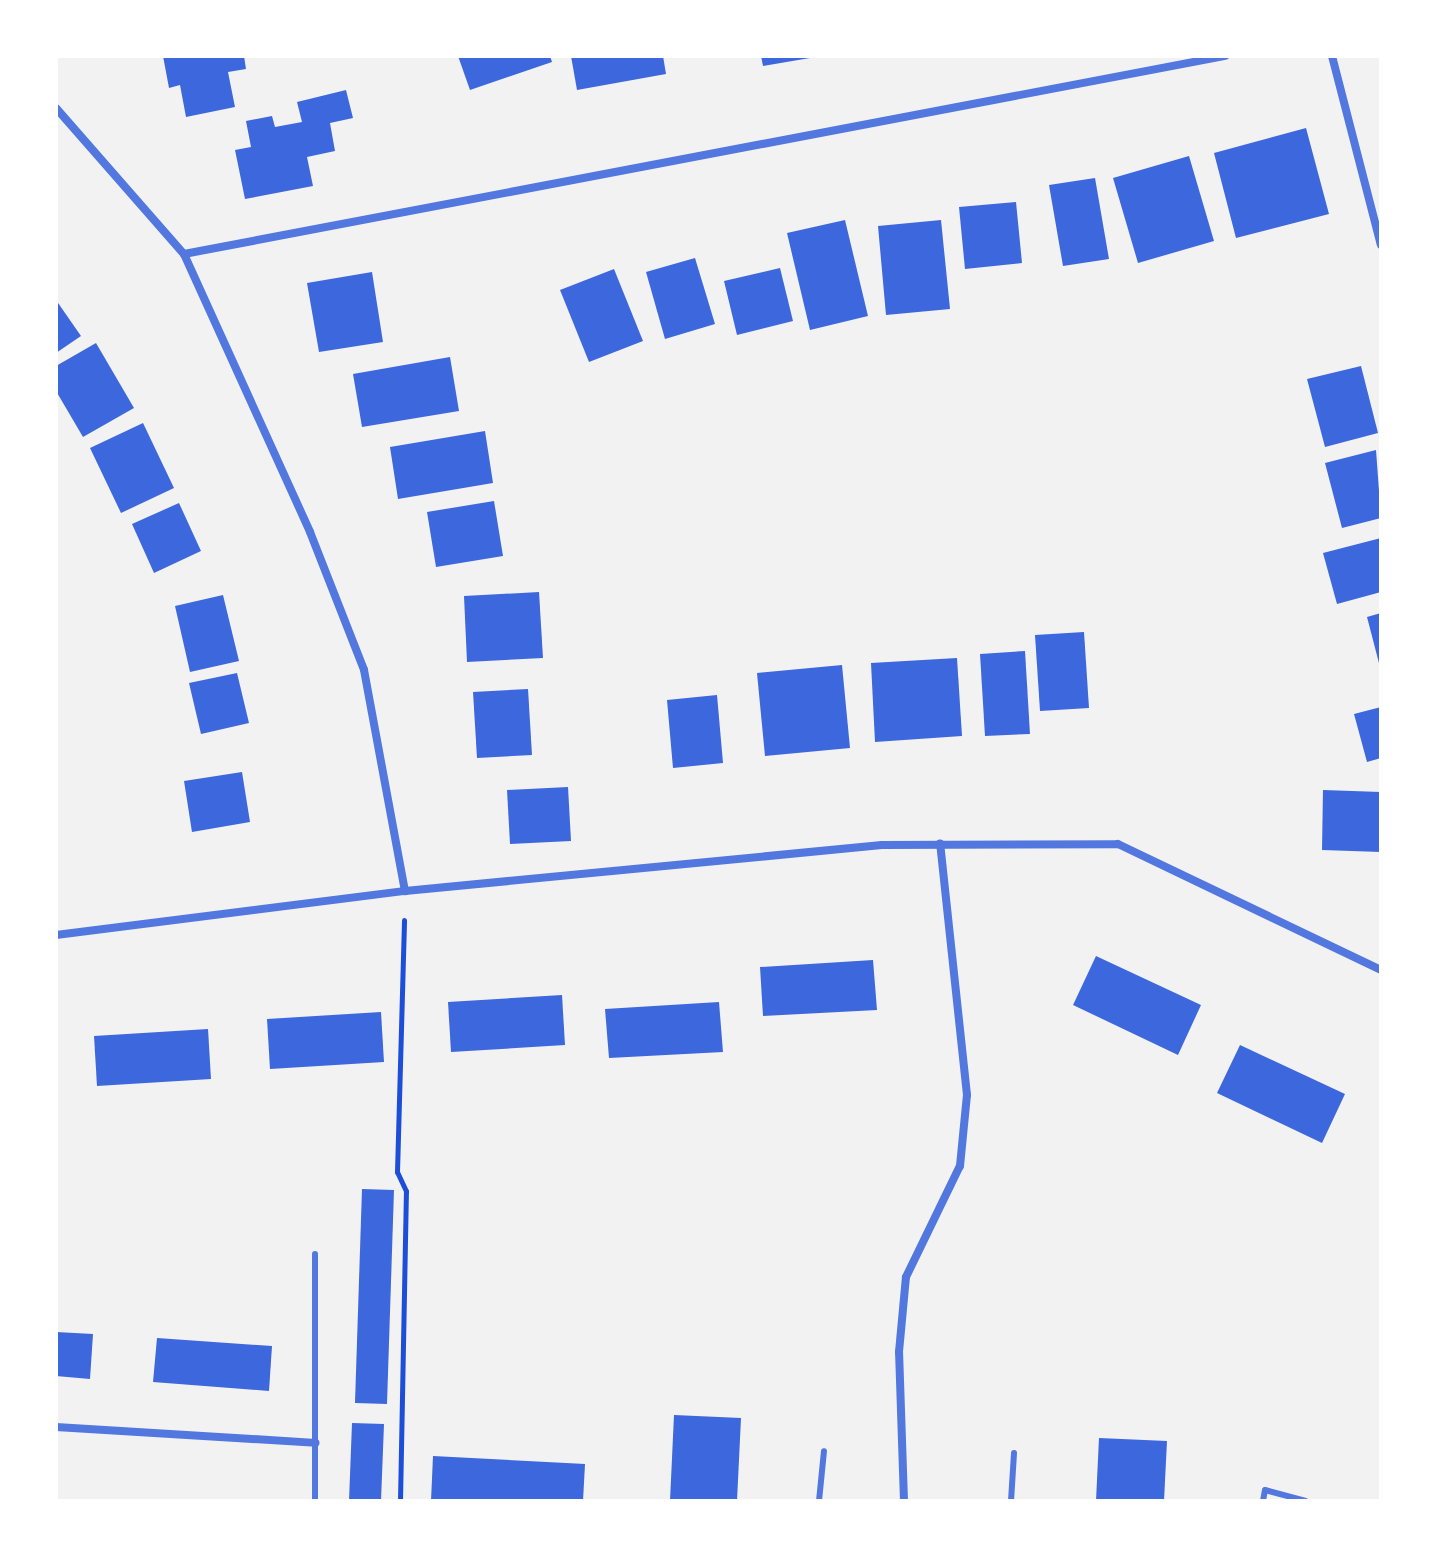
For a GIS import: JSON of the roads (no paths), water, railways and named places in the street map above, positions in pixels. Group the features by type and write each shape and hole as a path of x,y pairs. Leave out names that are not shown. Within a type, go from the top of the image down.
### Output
{"street":[{"path":"184,254 1225,56"},
{"path":"1332,56 1381,245"},
{"path":"56,108 184,254 364,670 405,891"},
{"path":"904,1501 899,1352 906,1277 960,1166 967,1095 940,843"},
{"path":"56,935 405,891 940,843 1118,844 1381,970"},
{"path":"56,1427 316,1443"}],"lane":[{"path":"315,1254 315,1501"},
{"path":"819,1501 824,1451"},
{"path":"1011,1501 1014,1453"},
{"path":"1263,1501 1265,1490 1306,1501"}]}
